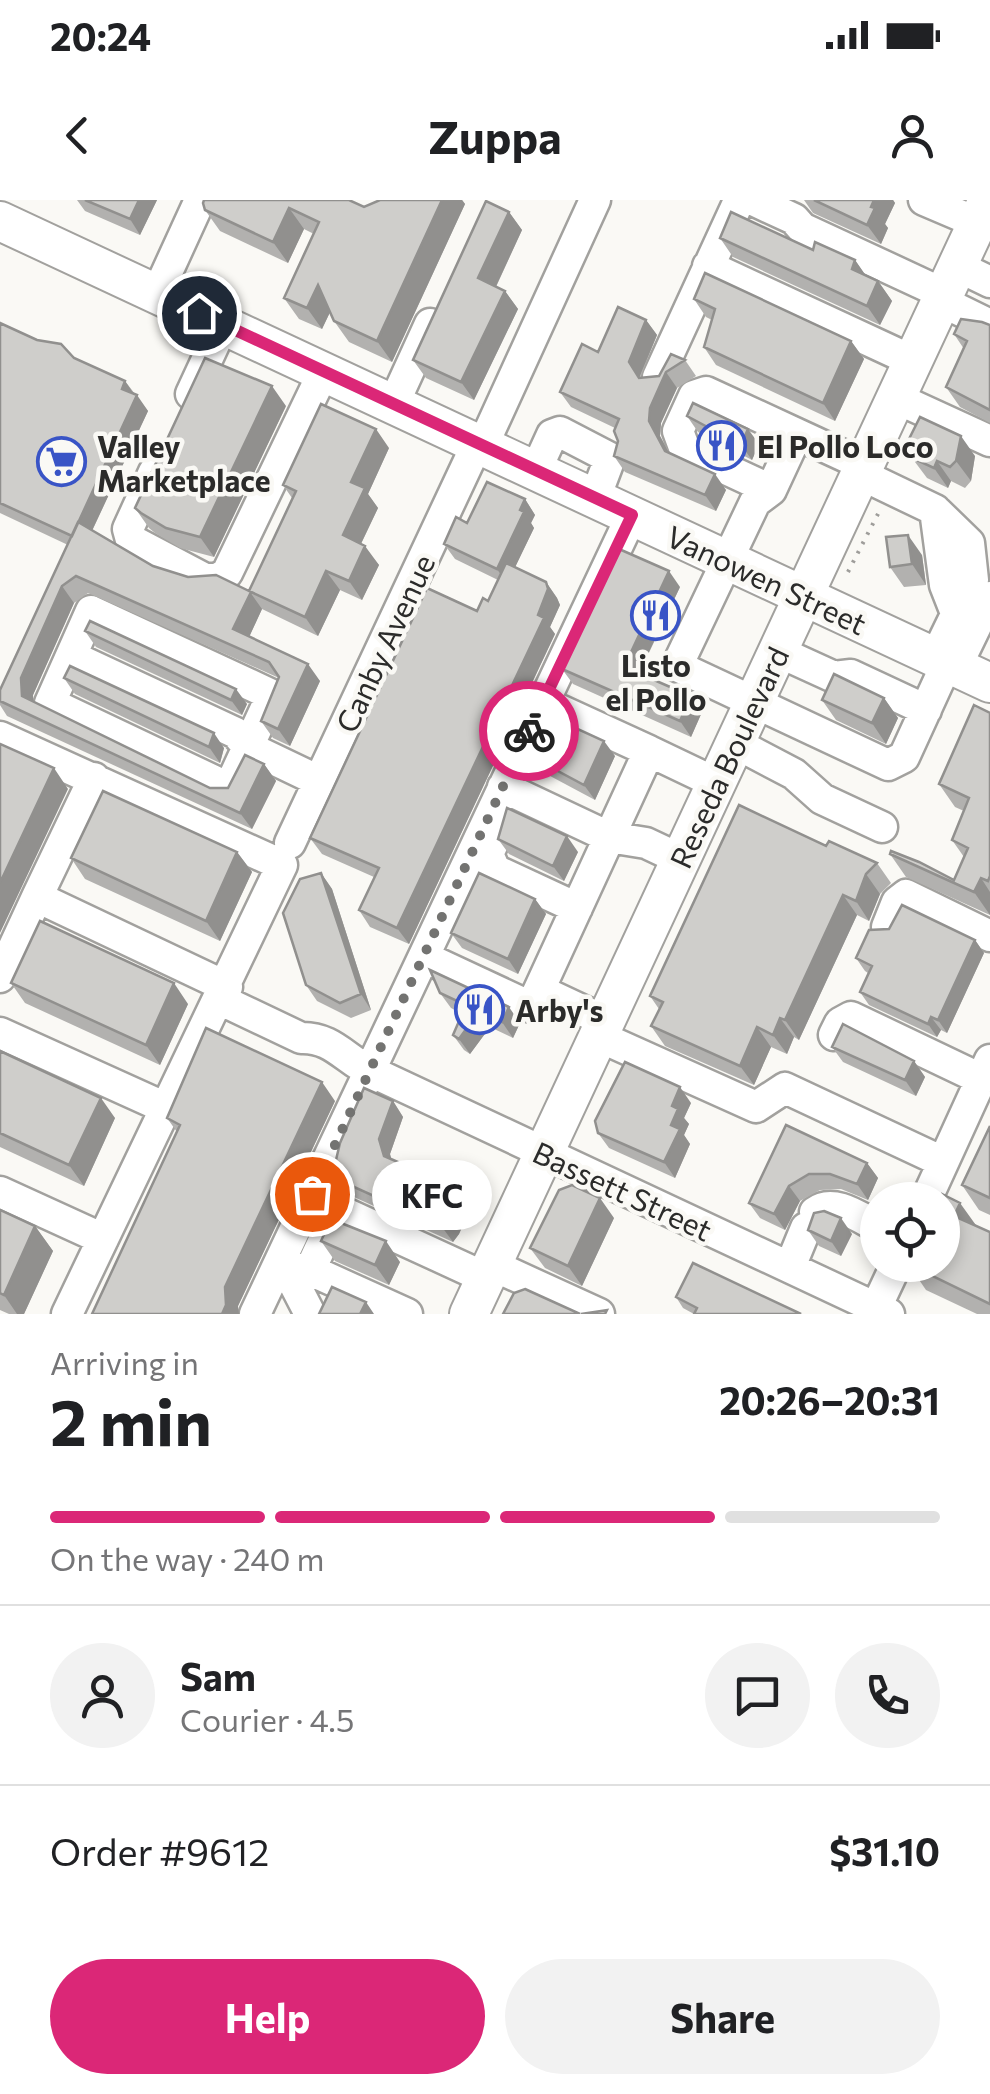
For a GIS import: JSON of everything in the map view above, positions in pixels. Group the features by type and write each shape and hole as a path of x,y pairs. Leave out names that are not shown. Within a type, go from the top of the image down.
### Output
{"main road":[{"name":"Reseda Boulevard","path":"469,1314 912,361 958,286 983,211"},
{"name":"Vanowen Street","path":"0,221 957,668"}],"street":[{"path":"157,294 200,200"},
{"name":"Canby Avenue","path":"290,843 595,200"},
{"path":"658,377 739,200"},
{"path":"753,200 794,218 802,228 958,286 990,325"},
{"path":"924,200 983,211"},
{"path":"708,266 912,361"},
{"path":"394,403 439,306"},
{"path":"223,325 128,530 130,540 205,579 218,579 226,573 324,371"},
{"path":"771,490 685,450 678,432 694,396 706,392 797,434 935,510 945,585 980,608 957,668 926,710 904,757 888,765 677,666 755,502 771,490 797,434"},
{"path":"896,398 990,441"},
{"path":"577,908 489,862 488,854 542,702 632,515"},
{"path":"91,612 272,695 230,788 50,703 71,656 91,612"},
{"path":"778,651 834,677 851,675 926,710"},
{"path":"71,656 236,733 248,747 319,781"},
{"path":"811,730 834,677"},
{"path":"542,702 716,783"},
{"path":"0,737 282,866 224,994 67,1314"},
{"path":"735,743 794,774 822,799 882,827"},
{"path":"424,957 531,1008 649,751"},
{"path":"0,976 94,778"},
{"path":"509,790 609,837 646,843 680,859"},
{"path":"256,1314 359,1066 424,957 509,790"},
{"path":"887,926 897,902 906,896 990,936"},
{"name":"Bassett Street","path":"37,898 224,994 301,1038 309,1052 336,1064 359,1066 879,1312"},
{"path":"539,990 601,1029 756,1108 785,1088 943,1162"},
{"path":"834,1034 840,1023 852,1017 986,1070 934,1182"},
{"path":"0,1033 168,1110"},
{"path":"0,1192 102,1239"},
{"path":"790,1267 810,1220 823,1206 835,1206 860,1218"},
{"path":"407,1314 310,1270 338,1210 599,1314"},
{"path":"280,1261 300,1270 294,1283 310,1314"},
{"path":"879,1312 890,1282"}],"building":[{"path":"85,200 139,200 130,219"},
{"path":"204,200 349,200 364,207 380,200 442,200 377,341 334,321 318,285 307,308 284,298 319,222 289,208 273,242 205,210"},
{"path":"814,200 874,200 871,207 875,208 867,225"},
{"path":"486,201 509,212 478,278 505,291 461,382 413,360"},
{"path":"731,212 813,250 815,242 855,260 852,269 878,281 867,306 720,238"},
{"path":"705,273 851,341 823,403 704,347 715,309 694,299"},
{"path":"618,307 646,320 629,362 639,378 659,376 671,354 685,360 666,372 650,408 649,421 665,451 715,474 705,495 614,456 618,441 614,431 619,419 560,392 582,344 598,352"},
{"path":"961,319 990,325 990,410 946,387 967,341 954,334"},
{"name":"Valley Marketplace","path":"0,323 37,340 61,344 74,358 125,381 122,389 137,395 72,536 0,503"},
{"path":"205,358 272,386 200,537 166,528 135,508"},
{"path":"693,403 748,429 741,445 687,416"},
{"path":"321,404 376,429 351,482 365,488 343,535 365,546 349,581 326,571 305,617 249,591 296,491 283,485"},
{"path":"920,417 961,436 956,461 950,467 937,461 934,468 912,458 918,445 908,441"},
{"path":"487,482 525,499 520,510 524,512 497,569 444,544 456,517 467,523"},
{"path":"78,522 153,566 188,577 216,575 251,592 233,629 308,664 278,729 261,721 279,677 269,662 76,576 62,586 21,678 22,696 210,788 228,788 245,755 264,764 240,813 0,701 0,690"},
{"path":"908,535 912,564 890,567 886,537"},
{"path":"619,549 669,571 624,667 691,696 680,721 562,669"},
{"path":"506,563 546,582 548,589 538,615 544,618 397,928 359,910 379,868 310,838 427,588 477,611 483,598 488,601"},
{"path":"90,621 236,689 231,700 85,631"},
{"path":"70,666 214,733 209,747 64,678"},
{"path":"834,674 884,698 872,723 822,700"},
{"path":"974,705 990,713 990,876 988,881 981,878 974,892 890,854 891,851 919,862 954,880 968,848 952,840 969,798 939,784"},
{"path":"545,714 604,741 584,785 526,754"},
{"path":"0,744 54,768 0,883"},
{"path":"103,791 237,852 206,921 71,858"},
{"path":"739,805 826,846 829,841 877,863 866,874 856,901 843,895 785,1020 780,1018 773,1035 757,1027 740,1066 651,1026 663,1002 650,996"},
{"path":"507,808 567,836 553,866 498,839"},
{"path":"321,873 361,994 340,1003 306,985 283,913 300,879"},
{"path":"479,873 535,899 508,959 451,933"},
{"path":"902,905 975,940 938,1020 931,1017 928,1024 860,992 872,966 856,958 869,930 889,929"},
{"path":"40,921 174,983 146,1045 11,983"},
{"path":"430,970 509,1007 502,1022 479,1011 459,1039 453,1035 466,1005 440,993"},
{"path":"843,1024 914,1061 905,1080 832,1047"},
{"path":"206,1028 322,1082 225,1287 222,1314 92,1314 180,1125 167,1118"},
{"path":"0,1051 101,1098 69,1165 0,1133"},
{"path":"625,1062 680,1087 672,1106 678,1109 671,1125 680,1129 664,1162 598,1133 595,1121"},
{"path":"364,1088 393,1101 379,1139 384,1156 462,1190 442,1227 332,1177 340,1143"},
{"path":"786,1125 867,1163 857,1184 830,1174 809,1174 789,1186 774,1214 749,1203"},
{"path":"990,1126 990,1198 962,1185"},
{"path":"572,1185 600,1198 568,1266 530,1248 559,1190"},
{"path":"0,1210 35,1226 4,1295 0,1293"},
{"path":"824,1211 841,1218 831,1241 808,1230 814,1213"},
{"path":"331,1219 386,1241 375,1265 321,1241"},
{"path":"960,1219 990,1232 990,1304 945,1282 960,1282"},
{"path":"693,1263 801,1314 694,1314 697,1308 676,1297"},
{"path":"332,1287 366,1302 360,1314 319,1314"},
{"path":"525,1289 580,1314 503,1314 514,1293"}],"way so far":[{"path":"312,1194 529,731"}],"place":[{"name":"El Pollo Loco","path":"722,445"},
{"name":"Valley Marketplace","path":"62,462"},
{"name":"Listo el Pollo","path":"656,615"},
{"name":"Arby's","path":"480,1009"},
{"name":"KFC","path":"312,1194"}],"route":[{"path":"199,313 632,515 529,731"}]}
